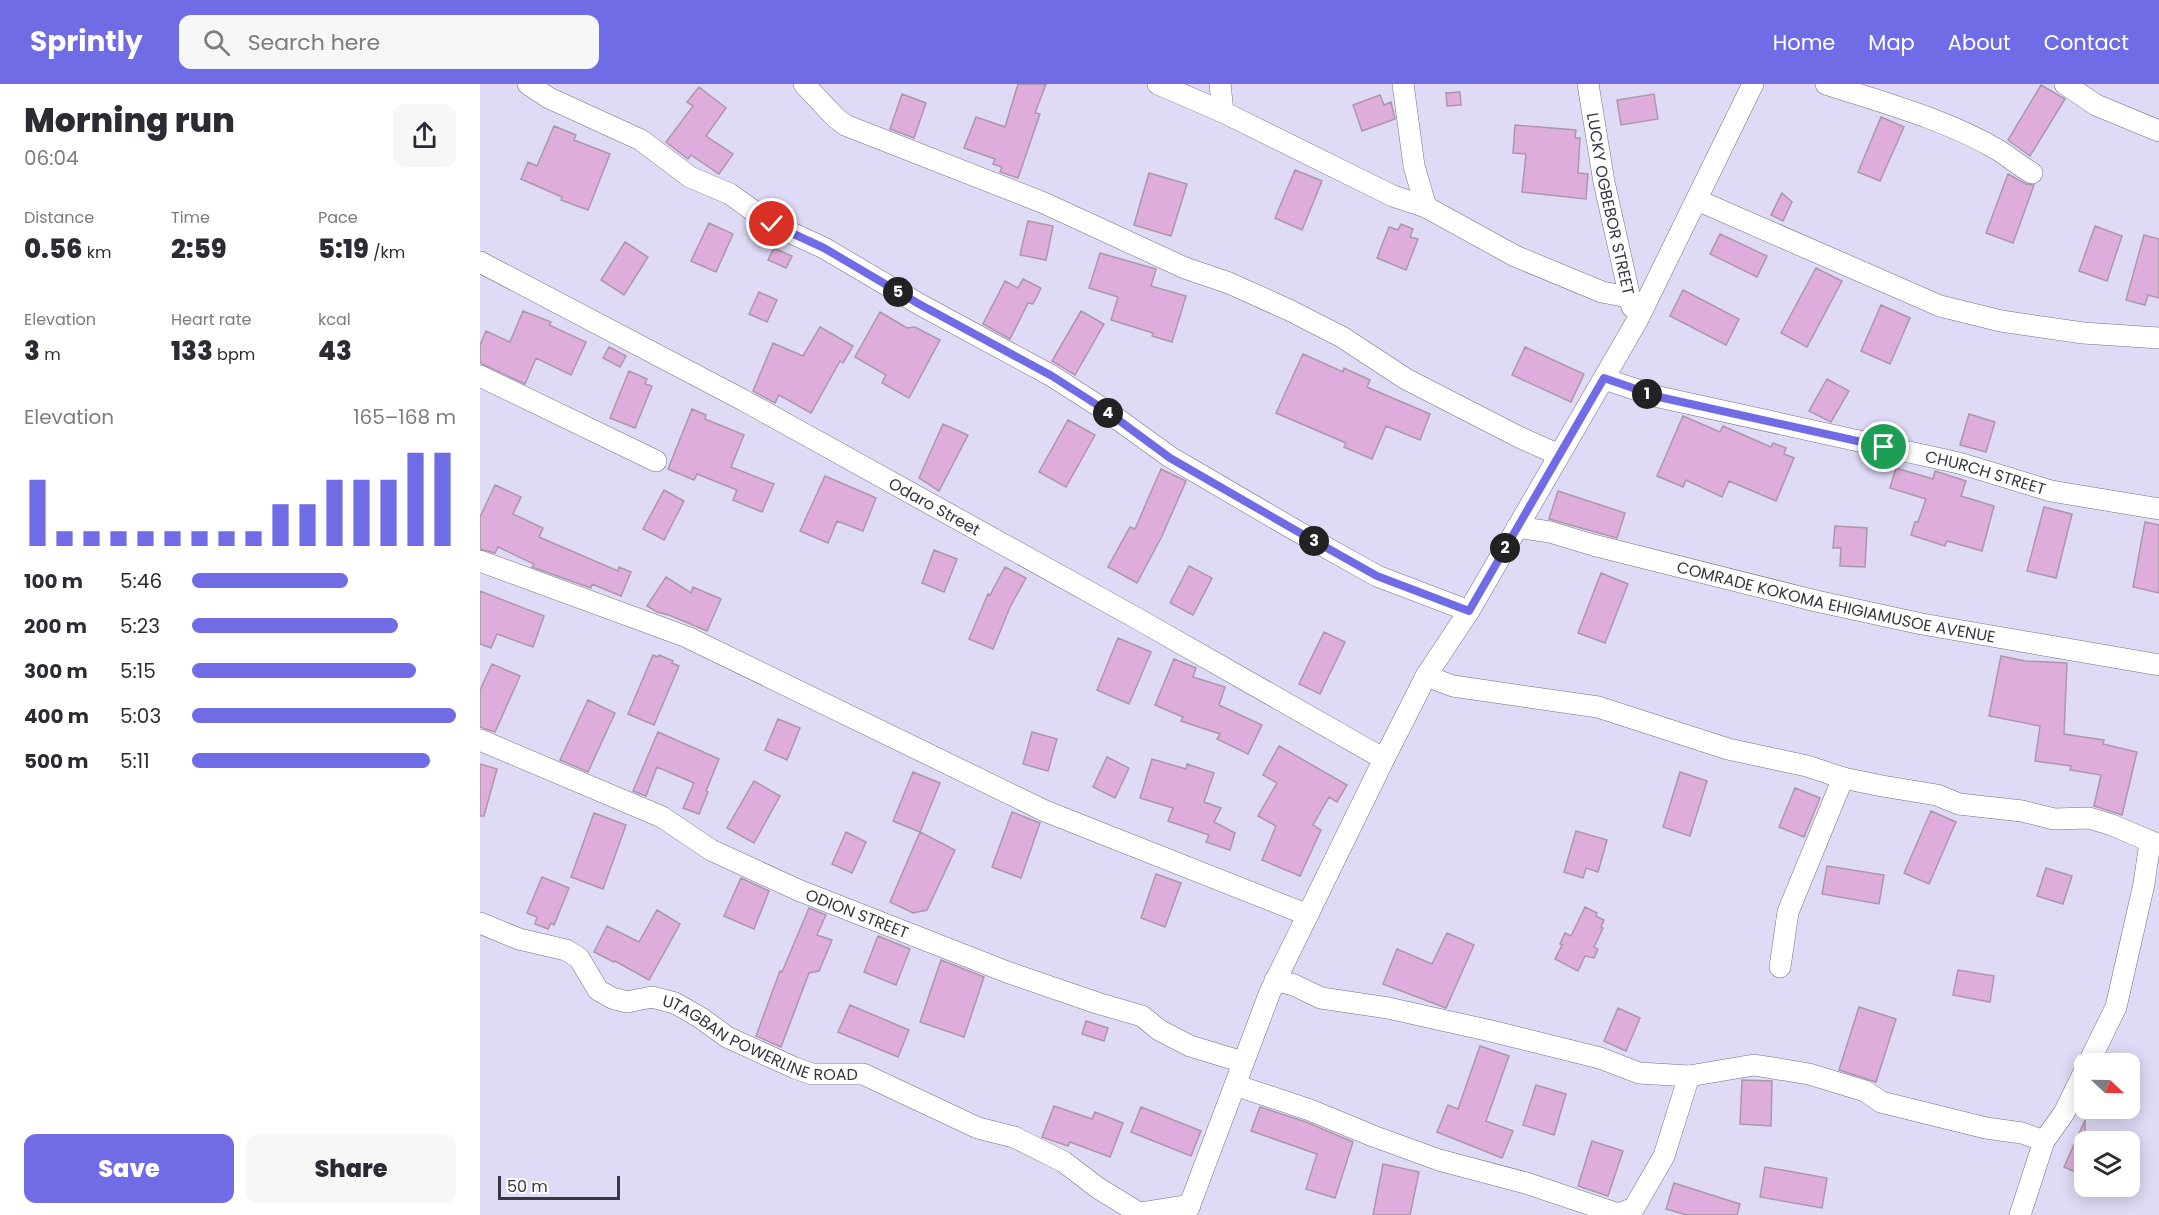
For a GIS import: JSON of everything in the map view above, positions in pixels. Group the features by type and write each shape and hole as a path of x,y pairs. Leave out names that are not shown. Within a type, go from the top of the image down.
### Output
{"street":[{"path":"528,84 549,98 641,140 690,177 730,194 772,224 824,248 919,304 1052,376 1105,410 1170,458 1377,576 1469,611"},
{"path":"804,84 845,125 1044,203 1185,268 1229,283 1289,310 1342,337 1406,379 1559,455"},
{"path":"1158,84 1223,112 1393,196 1426,207 1515,256 1602,292 1628,297"},
{"path":"1220,84 1223,112"},
{"path":"1403,84 1414,166 1426,207"},
{"name":"LUCKY OGBEBOR STREET","path":"1588,84 1604,182 1628,297 1637,321"},
{"path":"1141,1214 1188,1210 1275,980 1384,759 1426,676 1469,611 1637,321 1753,84"},
{"path":"1826,84 1908,110 1964,133 1998,150 2032,173"},
{"path":"2065,84 2096,105 2159,131"},
{"path":"1697,200 1940,306 2001,321 2072,331 2159,338"},
{"name":"Odaro Street","path":"480,262 743,400 1138,619 1384,759"},
{"path":"480,376 656,460"},
{"name":"CHURCH STREET","path":"1604,378 1659,397 1959,463 2051,491 2159,509"},
{"name":"COMRADE KOKOMA EHIGIAMUSOE AVENUE","path":"1517,527 1550,532 1816,601 1911,622 2159,665"},
{"path":"480,561 687,637 1045,811 1308,915"},
{"path":"1426,676 1453,686 1598,708 1728,750 1807,766 1843,778 1937,795 1959,804 2022,812 2054,819 2089,818 2112,825 2154,844 2116,1007 2093,1053"},
{"name":"ODION STREET","path":"480,740 662,817 711,850 808,894 1006,972 1097,1004 1142,1016 1159,1030 1190,1046 1243,1062"},
{"path":"1780,967 1788,912 1843,778"},
{"name":"UTAGBAN POWERLINE ROAD","path":"480,923 519,939 566,950 579,958 598,990 612,998 627,1002 652,997 675,1003 727,1037 795,1068 812,1074 863,1074 978,1128 1014,1137 1064,1162 1098,1188 1141,1214"},
{"path":"1275,980 1294,985 1321,998 1388,1008 1491,1031 1600,1058 1640,1072 1689,1076 1754,1065 1809,1074 1865,1091 1881,1102 1986,1128 2022,1133 2044,1141"},
{"path":"1235,1085 1310,1110 1439,1160 1526,1183 1618,1214 1634,1208 1664,1156 1689,1076"},
{"path":"2020,1215 2044,1141 2064,1113 2074,1093"}],"building":[{"path":"1018,84 1046,84 1035,113 1040,114 1018,178 1000,172 1002,167 993,164 995,159 964,148 976,117 1005,127"},
{"path":"2041,85 2065,99 2030,156 2008,140"},
{"path":"699,87 726,108 706,136 733,154 719,174 691,155 688,159 666,142 693,106 687,102"},
{"path":"1460,92 1461,105 1447,106 1446,93"},
{"path":"902,94 926,103 914,138 890,129"},
{"path":"1654,94 1658,119 1621,125 1617,100"},
{"path":"1380,95 1384,105 1391,102 1395,119 1362,131 1353,105"},
{"path":"1881,117 1904,127 1880,181 1858,172"},
{"path":"1515,125 1576,130 1575,138 1580,138 1578,173 1588,174 1586,199 1522,192 1526,154 1513,153"},
{"path":"554,126 576,135 574,140 610,154 588,210 561,200 562,197 521,179 528,162 537,166"},
{"path":"1295,170 1322,181 1302,230 1275,218"},
{"path":"1149,173 1187,184 1171,236 1134,225"},
{"path":"2008,174 2026,184 2034,185 2013,243 1986,233"},
{"path":"1782,193 1792,202 1783,221 1771,215"},
{"path":"1028,221 1053,226 1046,260 1020,255"},
{"path":"709,223 733,234 716,272 691,261"},
{"path":"1401,224 1413,229 1410,237 1418,239 1406,270 1377,258 1389,227 1398,230"},
{"path":"2095,226 2122,236 2107,281 2079,271"},
{"path":"1720,234 1767,256 1757,277 1710,254"},
{"path":"2144,235 2159,239 2159,298 2148,295 2145,305 2126,300"},
{"path":"625,242 648,257 624,295 601,280"},
{"path":"774,248 792,256 786,268 768,260"},
{"path":"1100,253 1156,269 1151,286 1186,296 1172,342 1152,336 1153,333 1111,320 1118,297 1089,288"},
{"path":"1816,268 1842,281 1807,347 1781,333"},
{"path":"1023,279 1041,288 1033,304 1028,303 1010,339 983,324 1005,281 1018,288"},
{"path":"1683,290 1739,319 1726,345 1670,316"},
{"path":"759,292 777,300 767,322 749,314"},
{"path":"1881,305 1910,318 1890,364 1861,351"},
{"path":"523,311 551,322 549,325 586,342 571,375 536,358 525,384 480,363 480,345 486,331 510,342"},
{"path":"1081,311 1104,324 1075,375 1052,361"},
{"path":"880,312 907,328 915,327 940,340 909,398 882,383 886,375 855,357"},
{"path":"820,327 853,346 843,363 840,361 811,413 779,395 775,403 753,391 773,343 803,356"},
{"path":"609,347 626,356 620,367 603,358"},
{"path":"1525,347 1584,374 1571,402 1512,375"},
{"path":"1303,354 1343,372 1344,368 1370,380 1367,387 1430,414 1420,440 1386,426 1372,459 1344,447 1346,443 1276,413"},
{"path":"629,371 647,379 645,384 652,386 635,428 610,418"},
{"path":"1827,379 1849,391 1831,422 1809,411"},
{"path":"692,409 706,415 705,419 744,435 731,467 774,484 762,512 733,500 737,490 697,474 694,480 668,469"},
{"path":"1969,414 1995,422 1986,452 1960,445"},
{"path":"1683,416 1720,432 1723,426 1771,447 1773,443 1786,448 1784,454 1794,458 1776,501 1729,481 1722,497 1686,480 1683,487 1657,476"},
{"path":"1068,420 1095,435 1066,487 1039,472"},
{"path":"943,424 968,435 939,491 919,478"},
{"path":"1896,468 1933,479 1935,471 1966,481 1961,496 1994,506 1982,551 1947,541 1945,546 1911,535 1926,499 1890,488"},
{"path":"1161,469 1186,481 1162,536 1137,583 1108,567 1130,527 1135,529"},
{"path":"825,476 876,498 863,531 837,521 828,543 800,531"},
{"path":"495,485 521,497 513,514 543,528 539,537 618,571 619,567 631,572 621,596 592,584 591,588 532,567 534,564 498,547 495,553 480,549 480,517"},
{"path":"664,490 684,501 664,540 643,529"},
{"path":"1558,491 1625,513 1617,538 1549,519"},
{"path":"2044,507 2072,514 2056,578 2027,571"},
{"path":"2145,522 2159,525 2159,593 2133,587"},
{"path":"1835,526 1867,528 1865,567 1840,566 1841,548 1833,548"},
{"path":"934,550 957,559 944,592 922,583"},
{"path":"1189,566 1212,578 1193,615 1170,603"},
{"path":"1005,567 1026,578 1010,607 993,649 969,639 988,594 990,595"},
{"path":"1601,573 1628,584 1605,643 1578,633"},
{"path":"666,577 691,593 693,587 721,599 707,631 647,606"},
{"path":"480,591 544,616 533,647 497,634 491,648 480,644"},
{"path":"1324,632 1345,642 1320,694 1299,684"},
{"path":"1118,638 1151,652 1129,704 1097,690"},
{"path":"653,655 658,657 659,655 679,666 654,725 628,714"},
{"path":"2001,656 2025,661 2067,663 2064,734 2104,740 2103,744 2137,752 2122,815 2094,806 2101,775 2070,770 2071,766 2035,761 2040,726 1989,716"},
{"path":"1174,659 1196,668 1193,677 1225,687 1219,705 1262,725 1248,754 1217,739 1220,734 1181,721 1183,717 1155,705"},
{"path":"492,664 520,676 495,732 480,727 480,690"},
{"path":"588,700 615,713 588,772 560,760"},
{"path":"778,719 800,728 787,760 765,750"},
{"path":"658,732 719,759 699,814 683,808 694,783 657,767 646,796 633,791"},
{"path":"1032,732 1057,739 1048,771 1023,764"},
{"path":"1279,746 1347,785 1337,802 1329,797 1313,825 1321,830 1300,876 1262,860 1276,826 1258,816 1277,783 1263,775"},
{"path":"1107,757 1129,768 1115,798 1093,787"},
{"path":"1152,759 1186,769 1187,764 1214,773 1204,802 1221,808 1214,822 1235,833 1230,850 1206,842 1209,835 1168,821 1173,808 1140,798"},
{"path":"480,764 497,769 484,816 480,816"},
{"path":"913,772 940,783 920,832 893,821"},
{"path":"1680,772 1707,781 1690,836 1663,827"},
{"path":"754,781 780,796 754,843 727,828"},
{"path":"1795,788 1820,798 1804,837 1779,827"},
{"path":"1931,811 1956,822 1929,884 1904,873"},
{"path":"1012,812 1040,823 1021,878 992,867"},
{"path":"594,813 626,825 603,889 571,877"},
{"path":"1576,831 1607,840 1598,872 1586,868 1583,878 1564,872"},
{"path":"846,832 866,842 852,873 832,864"},
{"path":"920,832 955,850 927,910 913,913 890,902"},
{"path":"1827,866 1884,875 1879,904 1822,894"},
{"path":"2046,868 2072,876 2063,904 2037,896"},
{"path":"1156,874 1181,883 1165,927 1141,918"},
{"path":"542,877 569,888 554,925 551,923 548,929 535,924 537,917 527,913"},
{"path":"741,878 769,891 754,929 724,916"},
{"path":"1585,907 1597,913 1596,916 1604,920 1601,927 1603,928 1594,947 1598,949 1594,958 1585,956 1578,971 1555,959 1565,933 1571,936"},
{"path":"809,908 826,915 817,935 832,940 819,971 809,973 781,1047 756,1036 780,971 782,972"},
{"path":"657,910 680,924 649,980 594,952 607,926 639,942"},
{"path":"1447,933 1474,945 1446,1008 1383,984 1397,949 1432,964"},
{"path":"878,936 910,949 896,985 864,972"},
{"path":"941,960 984,977 964,1037 920,1022"},
{"path":"1958,970 1994,976 1990,1002 1953,995"},
{"path":"850,1005 909,1030 898,1057 838,1032"},
{"path":"1859,1007 1896,1019 1876,1082 1839,1070"},
{"path":"1618,1008 1640,1018 1626,1051 1604,1041"},
{"path":"1086,1021 1108,1028 1104,1041 1082,1034"},
{"path":"1480,1046 1509,1056 1486,1121 1513,1131 1502,1158 1437,1132 1448,1105 1458,1109"},
{"path":"1742,1080 1772,1081 1771,1126 1740,1124"},
{"path":"1536,1085 1566,1094 1554,1135 1523,1125"},
{"path":"1054,1106 1092,1119 1095,1112 1123,1123 1110,1157 1070,1142 1068,1146 1042,1137"},
{"path":"1141,1107 1201,1131 1191,1156 1131,1132"},
{"path":"1260,1107 1306,1122 1353,1142 1335,1198 1306,1189 1317,1154 1251,1131"},
{"path":"2085,1120 2085,1131 2080,1131"},
{"path":"1592,1141 1623,1151 1608,1196 1578,1186"},
{"path":"2074,1145 2074,1171 2064,1167"},
{"path":"1383,1164 1419,1172 1410,1215 1373,1215"},
{"path":"1765,1167 1827,1178 1822,1208 1760,1197"},
{"path":"1674,1183 1740,1204 1737,1215 1687,1215 1666,1209"}],"route":[{"path":"772,224 824,248 919,304 1052,376 1105,410 1170,458 1377,576 1469,611 1604,378 1659,397 1884,447"}]}
